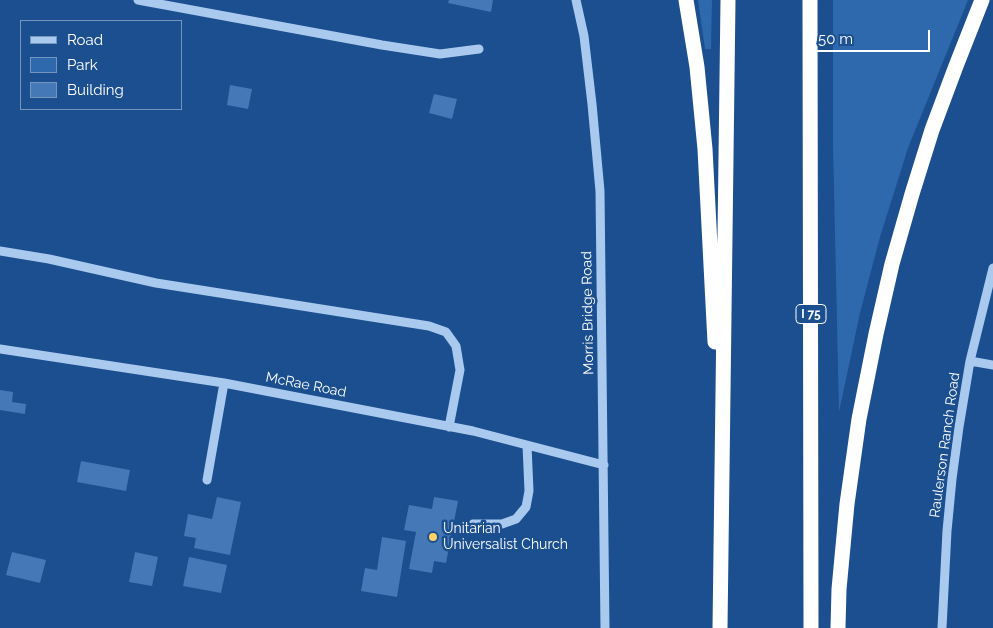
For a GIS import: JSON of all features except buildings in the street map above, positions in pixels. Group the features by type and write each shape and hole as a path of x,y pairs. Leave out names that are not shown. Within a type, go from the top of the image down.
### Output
{"highway":[{"path":"686,0 698,67 705,149 722,491"},
{"path":"720,628 728,0"},
{"name":"I 75","path":"810,0 811,628"},
{"path":"838,628 839,589 847,504 859,419 892,264 936,120 982,0"}],"street":[{"path":"138,0 440,54 478,49"},
{"name":"Morris Bridge Road","path":"576,0 584,36 600,191 605,628"},
{"path":"0,251 49,258 156,283 430,326 446,332 456,346 460,370 449,427"},
{"name":"Raulerson Ranch Road","path":"942,628 947,531 959,427 970,362 993,268"},
{"name":"McRae Road","path":"0,348 224,383 449,427 604,465"},
{"path":"970,362 993,365"},
{"path":"207,480 224,383"},
{"path":"473,524 502,524 516,520 526,507 529,491 527,445"}],"green space":[{"path":"698,0 712,0 711,49 705,49"},
{"path":"833,0 968,0 908,148 880,237 860,313 839,412 833,145"}],"place":[{"name":"Unitarian Universalist Church","path":"433,537"}]}
